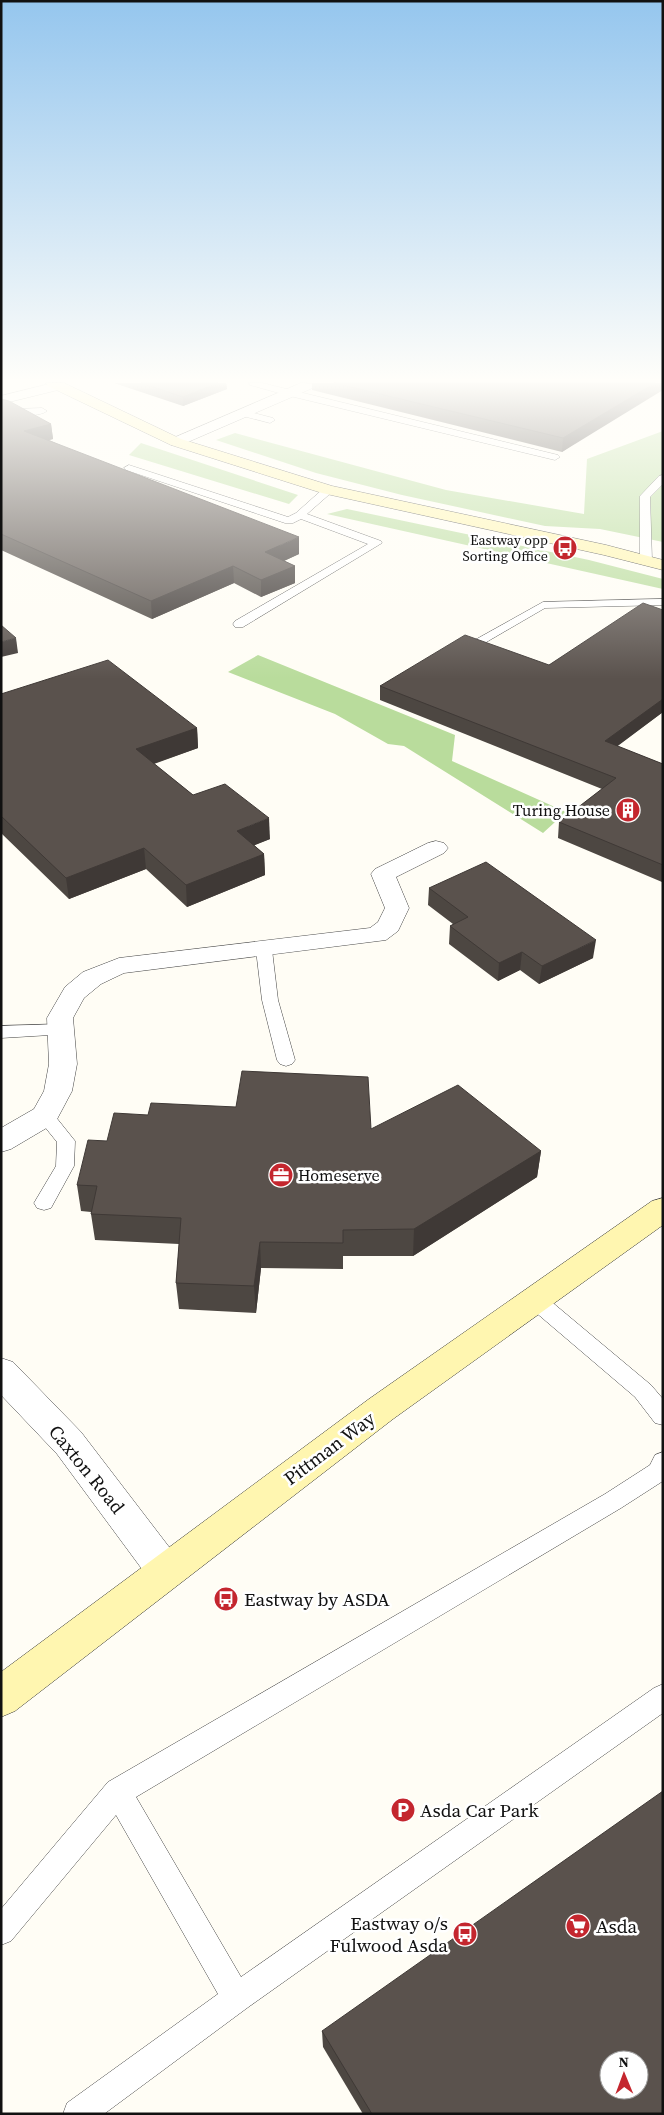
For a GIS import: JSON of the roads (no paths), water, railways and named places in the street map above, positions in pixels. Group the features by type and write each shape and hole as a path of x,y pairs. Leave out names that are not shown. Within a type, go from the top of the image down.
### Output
{"street":[{"path":"302,482 328,490 606,550 663,565"},
{"path":"1,1142 45,1116 58,1091 63,1064 60,1018 74,993 92,978 119,966 377,935 389,926 397,908 383,874 436,848"},
{"name":"Pittman Way","path":"1,1697 381,1409 663,1209"},
{"name":"Caxton Road","path":"1,1372 69,1443 166,1572"}],"lane":[{"path":"172,482 289,521 300,515 328,490"},
{"path":"646,561 645,496 659,482"},
{"path":"239,624 377,543 300,515"},
{"path":"479,641 543,605 663,602"},
{"path":"264,950 270,1000 286,1060"},
{"path":"1,1032 61,1030"},
{"path":"44,1203 65,1166 66,1141 45,1116"},
{"path":"534,1299 643,1391 663,1416"},
{"path":"1,1931 118,1792 661,1471"},
{"path":"78,2114 237,1998 663,1697"},
{"path":"118,1792 237,1998"}],"place":[{"name":"Eastway opp Sorting Office","path":"565,548"},
{"name":"Turing House","path":"628,810"},
{"name":"Homeserve","path":"281,1175"},
{"name":"Eastway by ASDA","path":"226,1599"},
{"name":"Asda Car Park","path":"403,1810"},
{"name":"Asda","path":"578,1926"},
{"name":"Eastway o/s Fulwood Asda","path":"465,1934"}]}
